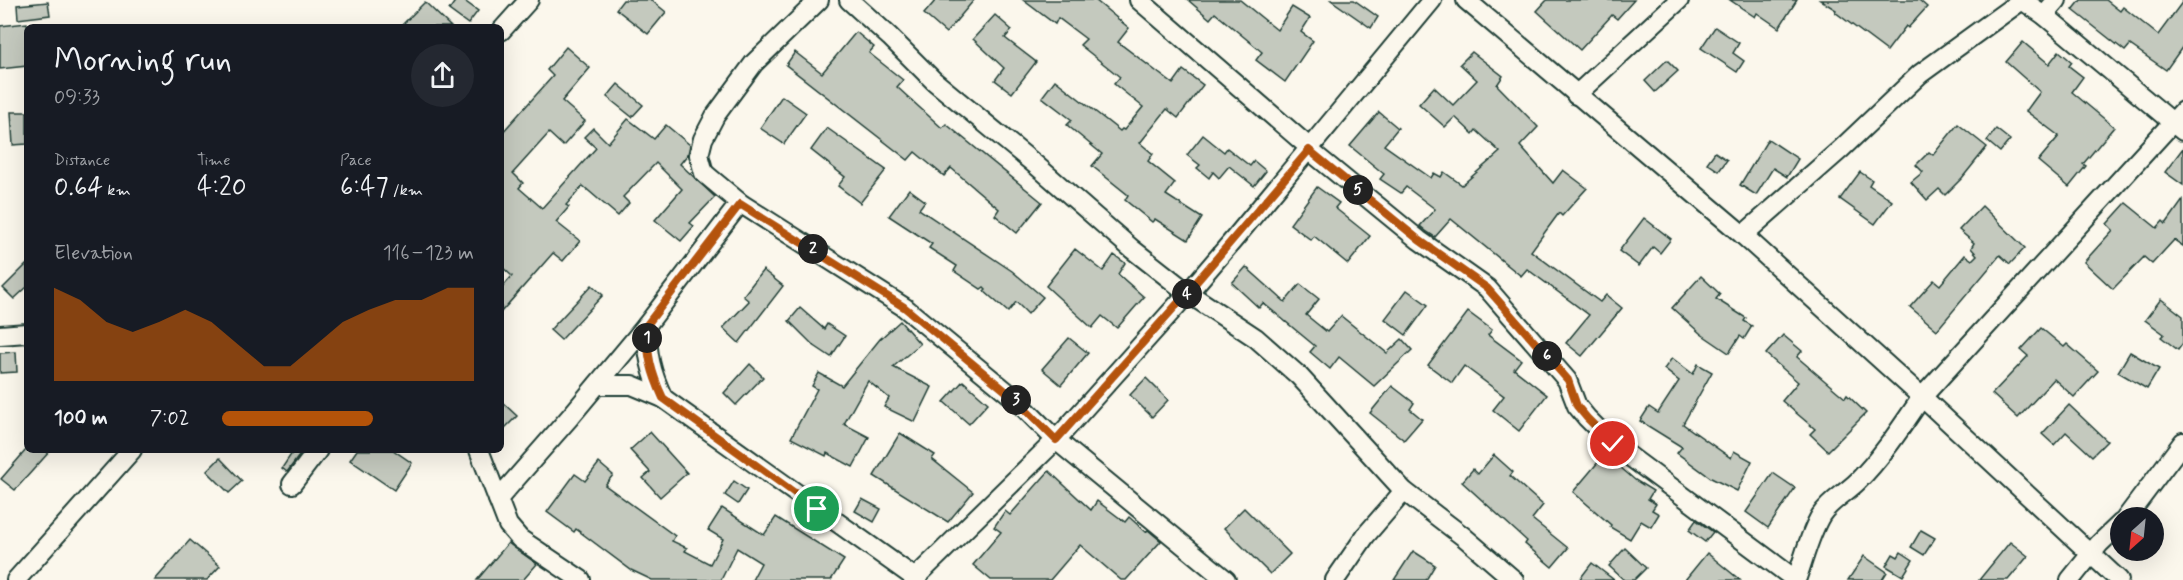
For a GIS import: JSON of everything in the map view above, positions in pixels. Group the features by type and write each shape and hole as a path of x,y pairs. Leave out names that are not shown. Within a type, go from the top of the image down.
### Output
{"street":[{"path":"504,28 529,0"},
{"path":"819,0 754,63 715,117 703,139 699,155 704,174 740,204 904,307 1006,391 1056,440 1226,580"},
{"path":"849,0 934,81 1037,166 1132,249 1188,292 1256,338 1299,376 1404,491 1464,537 1514,580"},
{"path":"1139,0 1309,149 1419,240 1487,288 1568,380 1577,406 1613,444 1796,580 1821,514 1834,500 1857,482 1889,446 1922,397 2179,121 2022,0 1920,74 1841,149 1743,235"},
{"path":"597,385 632,385 663,398 915,579 1056,440 1188,292 1432,0"},
{"path":"1466,0 1743,235 2119,580"},
{"path":"1576,95 1680,0"},
{"path":"2044,15 2057,0"},
{"path":"498,499 646,326 740,204"},
{"path":"646,326 648,359 652,375 663,398"},
{"path":"0,335 24,333"},
{"path":"2134,507 2183,442"},
{"path":"16,580 129,453"},
{"path":"292,484 316,453"},
{"path":"480,453 508,525 520,539 581,580"},
{"path":"1335,580 1366,535 1404,491"},
{"path":"2070,580 2110,535"}],"building":[{"path":"456,0 463,0 478,11 468,24 449,10"},
{"path":"623,0 651,0 666,12 648,34 616,9"},
{"path":"936,0 974,0 946,33 924,14"},
{"path":"1023,0 1095,0 1129,28 1118,42 1173,84 1183,70 1203,85 1178,118 1167,109 1140,143 1153,154 1148,161 1175,183 1166,195 1202,218 1188,240 1155,219 1152,222 1125,200 1128,195 1092,166 1102,154 1067,125 1072,120 1042,97 1055,80 1120,131 1124,130 1143,107 1114,84 1120,77 1080,45 1086,39 1058,18 1055,24"},
{"path":"1188,0 1240,0 1277,30 1292,7 1310,18 1301,32 1313,41 1285,82 1256,60 1262,52 1215,13 1210,19"},
{"path":"1331,0 1354,0 1378,17 1371,28"},
{"path":"1547,0 1634,0 1617,19 1612,15 1580,50 1537,11"},
{"path":"1730,0 1797,0 1779,28 1757,13 1755,17"},
{"path":"1820,0 1919,0 1927,7 1908,28 1906,26 1887,51"},
{"path":"2081,0 2106,0 2120,11 2123,7 2158,35 2183,1 2183,46 2166,70 2130,45 2125,51 2073,10"},
{"path":"48,2 50,15 18,19 17,5"},
{"path":"425,2 448,24 403,24"},
{"path":"995,15 1012,30 1005,38 1036,62 1012,93 995,80 1004,68 973,39"},
{"path":"27,23 24,24 24,66 0,69 0,26"},
{"path":"1715,27 1739,43 1733,53 1744,61 1737,72 1701,48"},
{"path":"856,32 874,47 869,53 903,80 897,87 942,128 946,124 1042,202 1017,233 995,215 999,209 951,168 944,176 915,152 908,160 786,65 795,52 822,73"},
{"path":"2023,42 2049,64 2059,51 2072,62 2069,66 2083,77 2072,92 2114,127 2083,164 2086,166 2069,187 2038,161 2059,136 2026,111 2040,92 2006,62"},
{"path":"566,47 590,68 562,101 585,121 563,146 549,133 513,173 523,183 519,188 542,208 596,148 584,137 593,128 608,143 628,119 654,139 666,125 690,145 688,154 680,164 715,197 690,223 694,226 681,241 655,220 682,189 656,163 623,197 629,203 618,216 583,186 566,205 569,207 556,222 580,241 563,261 553,253 504,309 504,285 512,276 504,269 504,131 553,76 547,70"},
{"path":"1472,52 1503,76 1497,85 1538,127 1520,146 1553,183 1563,170 1587,188 1562,216 1559,213 1531,251 1600,302 1606,295 1622,308 1582,356 1566,343 1589,315 1527,269 1521,276 1451,219 1435,237 1426,231 1420,226 1435,209 1406,187 1401,193 1380,179 1384,174 1350,146 1379,112 1398,128 1384,145 1431,178 1434,173 1441,177 1444,172 1462,185 1500,152 1476,130 1473,134 1455,117 1445,127 1419,104 1434,87 1453,105 1477,80 1460,64"},
{"path":"1667,60 1678,71 1655,92 1645,81"},
{"path":"618,84 643,105 632,117 607,97"},
{"path":"782,96 806,113 784,144 760,128"},
{"path":"11,112 24,112 24,144 13,145"},
{"path":"1958,124 1987,147 1945,195 1939,189 1927,200 1911,182 1923,172 1916,165 1929,152 1933,155"},
{"path":"827,128 886,170 860,203 838,186 845,177 811,150"},
{"path":"1996,129 2010,140 2000,152 1987,141"},
{"path":"1203,135 1224,152 1227,148 1250,166 1254,161 1266,171 1254,186 1229,166 1219,178 1213,172 1209,178 1197,168 1200,165 1187,155"},
{"path":"1768,139 1798,159 1787,177 1773,168 1756,195 1740,185"},
{"path":"2183,148 2183,185 2165,172"},
{"path":"1715,152 1727,160 1719,171 1707,163"},
{"path":"1860,172 1872,180 1869,185 1892,201 1875,224 1840,199"},
{"path":"1317,187 1339,203 1335,208 1370,236 1348,264 1314,236 1311,240 1290,224"},
{"path":"909,189 925,201 919,209 1012,271 1043,297 1028,314 1016,302 1008,312 984,291 986,289 984,287 981,289 954,271 957,266 929,248 932,244 889,216"},
{"path":"2183,200 2183,246 2174,240 2152,264 2144,257 2113,289 2084,262 2113,230 2107,224 2126,203 2157,228 2163,221 2166,224"},
{"path":"1982,206 2025,248 2010,264 2000,255 1937,330 1910,307 1934,280 1940,285 1965,255 1972,260 1977,255 1971,248 1974,243 1959,230"},
{"path":"1644,218 1671,239 1660,253 1653,247 1639,266 1619,251"},
{"path":"1075,249 1103,271 1114,255 1125,263 1118,274 1144,297 1117,328 1102,316 1092,328 1046,286"},
{"path":"24,267 24,290 14,299 3,288"},
{"path":"1246,267 1285,302 1300,284 1319,299 1306,315 1327,332 1341,316 1387,353 1402,339 1412,350 1374,386 1339,357 1330,369 1310,352 1315,346 1263,303 1259,308 1232,283"},
{"path":"763,270 783,286 739,343 723,328 749,301 743,296"},
{"path":"1701,276 1720,294 1716,299 1746,318 1744,321 1752,326 1744,339 1740,336 1729,353 1701,334 1672,308"},
{"path":"592,285 603,295 561,340 550,330"},
{"path":"1407,290 1428,305 1406,335 1385,319"},
{"path":"2161,299 2183,316 2183,343 2178,350 2161,337 2164,334 2145,320"},
{"path":"800,308 824,329 827,324 845,336 831,357 813,345 789,321"},
{"path":"1468,312 1492,330 1488,335 1521,360 1514,369 1547,395 1519,431 1493,410 1504,396 1464,366 1452,383 1428,365"},
{"path":"900,321 920,344 893,367 932,387 915,422 884,407 889,398 868,381 844,424 869,437 853,467 791,438 817,389 812,386 819,373 842,386 880,339"},
{"path":"2041,328 2064,347 2067,344 2098,371 2074,397 2054,379 2018,418 1992,394 2028,356 2021,350"},
{"path":"1783,335 1802,351 1797,357 1845,398 1847,395 1866,413 1828,451 1810,434 1815,429 1782,401 1798,382 1766,354"},
{"path":"1069,338 1088,353 1061,385 1042,369"},
{"path":"16,352 17,372 0,373 0,353"},
{"path":"2130,352 2159,369 2147,389 2118,372"},
{"path":"1672,358 1693,374 1698,364 1712,372 1683,424 1731,458 1734,451 1752,461 1737,491 1711,478 1677,453 1682,447 1640,421 1649,407 1658,413 1679,381 1664,369"},
{"path":"750,364 763,377 736,405 724,393"},
{"path":"1146,378 1168,400 1152,417 1130,395"},
{"path":"963,381 988,403 969,424 944,402"},
{"path":"1392,386 1414,403 1410,409 1422,419 1404,440 1370,413"},
{"path":"504,404 517,416 504,429"},
{"path":"2069,405 2107,441 2092,456 2066,432 2054,445 2042,434"},
{"path":"650,432 687,473 660,497 643,478 650,472 630,450"},
{"path":"900,433 935,455 932,459 973,492 948,522 874,476"},
{"path":"24,452 48,453 15,490 1,479"},
{"path":"292,453 301,453 287,472 282,468"},
{"path":"355,453 397,453 412,463 394,490 350,460"},
{"path":"1605,454 1635,480 1653,491 1648,499 1656,504 1652,510 1659,514 1651,527 1641,521 1630,539 1610,527 1611,525 1573,492"},
{"path":"1494,455 1513,472 1510,476 1543,505 1532,519 1568,548 1552,567 1525,544 1527,541 1462,482 1473,469 1478,474"},
{"path":"220,458 242,481 229,493 207,471"},
{"path":"599,463 613,475 605,485 675,536 672,541 687,548 685,551 710,564 723,539 708,530 722,508 764,535 776,517 844,560 831,580 752,580 761,563 737,548 721,580 652,580 631,570 576,529 574,532 547,512 575,474 585,481"},
{"path":"1049,471 1091,510 1097,501 1125,522 1129,517 1161,541 1126,580 1121,580 1080,545 1050,580 991,580 973,565 1001,532 994,527 1005,511 1010,515"},
{"path":"1773,473 1795,488 1768,528 1746,512"},
{"path":"734,481 747,490 738,504 725,495"},
{"path":"862,499 881,509 874,522 855,511"},
{"path":"1244,508 1290,554 1270,574 1224,528"},
{"path":"1696,520 1713,532 1705,542 1689,530"},
{"path":"1921,530 1935,538 1924,555 1911,547"},
{"path":"190,540 220,566 207,580 155,580"},
{"path":"2010,542 2028,556 2008,580 1979,580"},
{"path":"508,543 537,564 523,580 477,580"},
{"path":"1625,548 1646,568 1634,580 1624,580 1609,566"},
{"path":"1413,551 1435,565 1426,580 1394,580"},
{"path":"1901,552 1913,560 1903,576 1886,566 1893,554 1898,557"},
{"path":"1707,553 1740,580 1685,580"},
{"path":"1864,556 1887,572 1882,580 1848,580"},
{"path":"1592,563 1614,580 1579,580"}],"route":[{"path":"817,509 663,398 652,375 648,359 646,326 740,204 904,307 977,365 1056,440 1188,292 1309,150 1419,240 1487,288 1568,380 1577,406 1613,444"}]}
